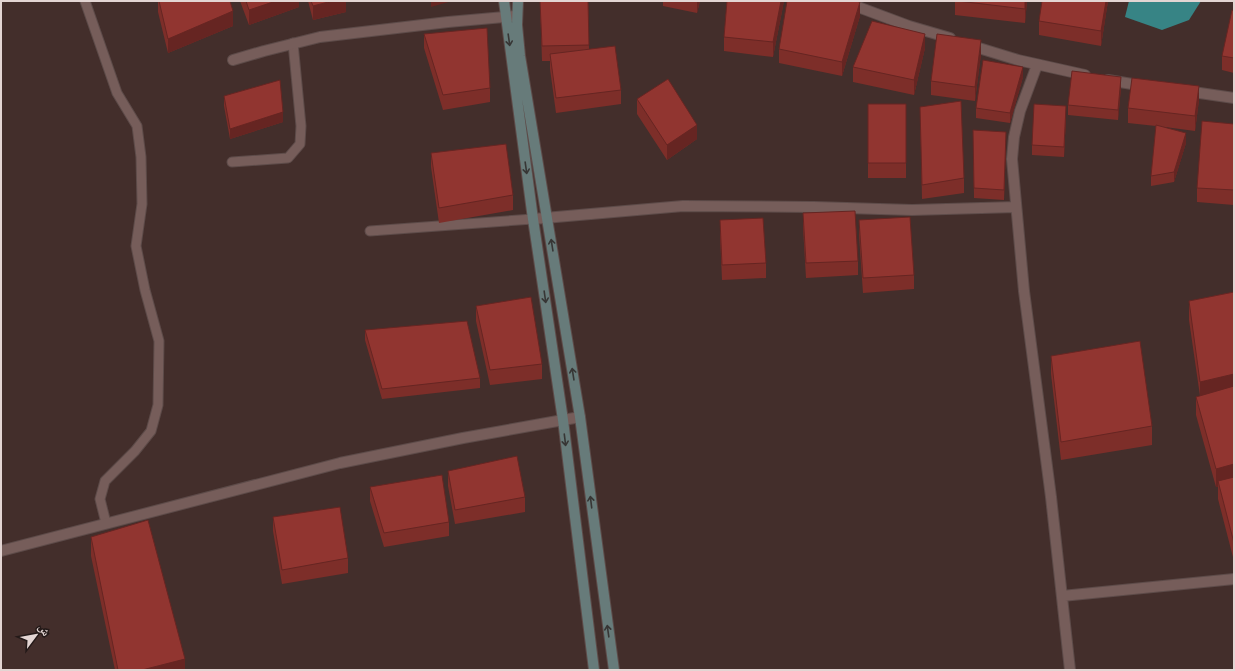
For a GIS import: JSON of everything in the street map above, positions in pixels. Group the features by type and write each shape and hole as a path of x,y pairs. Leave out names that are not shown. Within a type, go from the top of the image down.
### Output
{"street":[{"path":"504,1 533,219 563,420 594,670"},
{"path":"518,1 517,16 520,56 548,217 580,418 614,670"},
{"path":"842,1 910,26 1036,65 1158,88"},
{"path":"233,60 320,37 517,16"},
{"path":"1036,65 1020,111 1014,137 1012,158 1024,291 1051,497 1070,670"},
{"path":"1173,89 1234,98"},
{"path":"533,219 683,206 821,207 912,210 1016,207"},
{"path":"1,551 340,462 463,438 580,418"},
{"path":"1062,596 1234,579"}],"lane":[{"path":"85,1 117,94 137,126 141,157 142,204 136,246 145,290 159,341 158,405 151,431 135,451 105,481 100,499 106,523"},
{"path":"232,162 288,158 300,144 301,126 293,43"},
{"path":"370,231 533,219"}],"water":[{"path":"1129,1 1201,1 1189,20 1162,30 1125,17"}],"building":[{"path":"159,1 230,1 233,11 168,39"},
{"path":"246,1 276,1 249,10"},
{"path":"311,1 332,1 313,6"},
{"path":"540,1 588,1 589,45 542,46"},
{"path":"727,1 781,1 773,42 724,37"},
{"path":"787,1 860,2 842,62 779,49"},
{"path":"958,1 1025,1 1025,9"},
{"path":"1042,1 1106,1 1101,31 1039,21"},
{"path":"1232,10 1234,11 1234,58 1222,56"},
{"path":"872,21 925,34 914,80 853,67"},
{"path":"487,28 490,88 443,95 424,34"},
{"path":"937,34 981,40 975,87 931,81"},
{"path":"615,46 621,90 556,98 550,54"},
{"path":"983,60 1023,67 1010,113 976,108"},
{"path":"1072,71 1121,77 1118,110 1068,105"},
{"path":"1132,78 1199,86 1195,116 1128,108"},
{"path":"668,79 697,125 667,145 637,99"},
{"path":"280,80 283,112 230,129 224,96"},
{"path":"961,101 964,178 922,185 920,107"},
{"path":"868,104 906,104 906,163 868,163"},
{"path":"1034,104 1066,106 1064,147 1032,145"},
{"path":"1202,121 1234,124 1234,190 1197,188"},
{"path":"1156,125 1186,133 1174,172 1151,176"},
{"path":"973,130 1006,132 1004,190 974,188"},
{"path":"506,144 513,195 439,208 431,153"},
{"path":"855,211 858,261 806,263 803,213"},
{"path":"910,217 914,275 863,278 859,220"},
{"path":"763,218 766,263 722,265 720,220"},
{"path":"1234,292 1234,374 1200,382 1189,301"},
{"path":"531,297 542,364 490,370 476,306"},
{"path":"467,321 480,378 382,389 365,330"},
{"path":"1140,341 1152,426 1061,442 1051,356"},
{"path":"1234,386 1234,464 1216,469 1196,397"},
{"path":"517,456 525,497 455,510 448,471"},
{"path":"442,475 449,522 384,533 370,487"},
{"path":"1234,477 1234,543 1218,481"},
{"path":"340,507 348,558 282,570 273,517"},
{"path":"148,520 185,659 142,670 118,670 91,537"}]}
